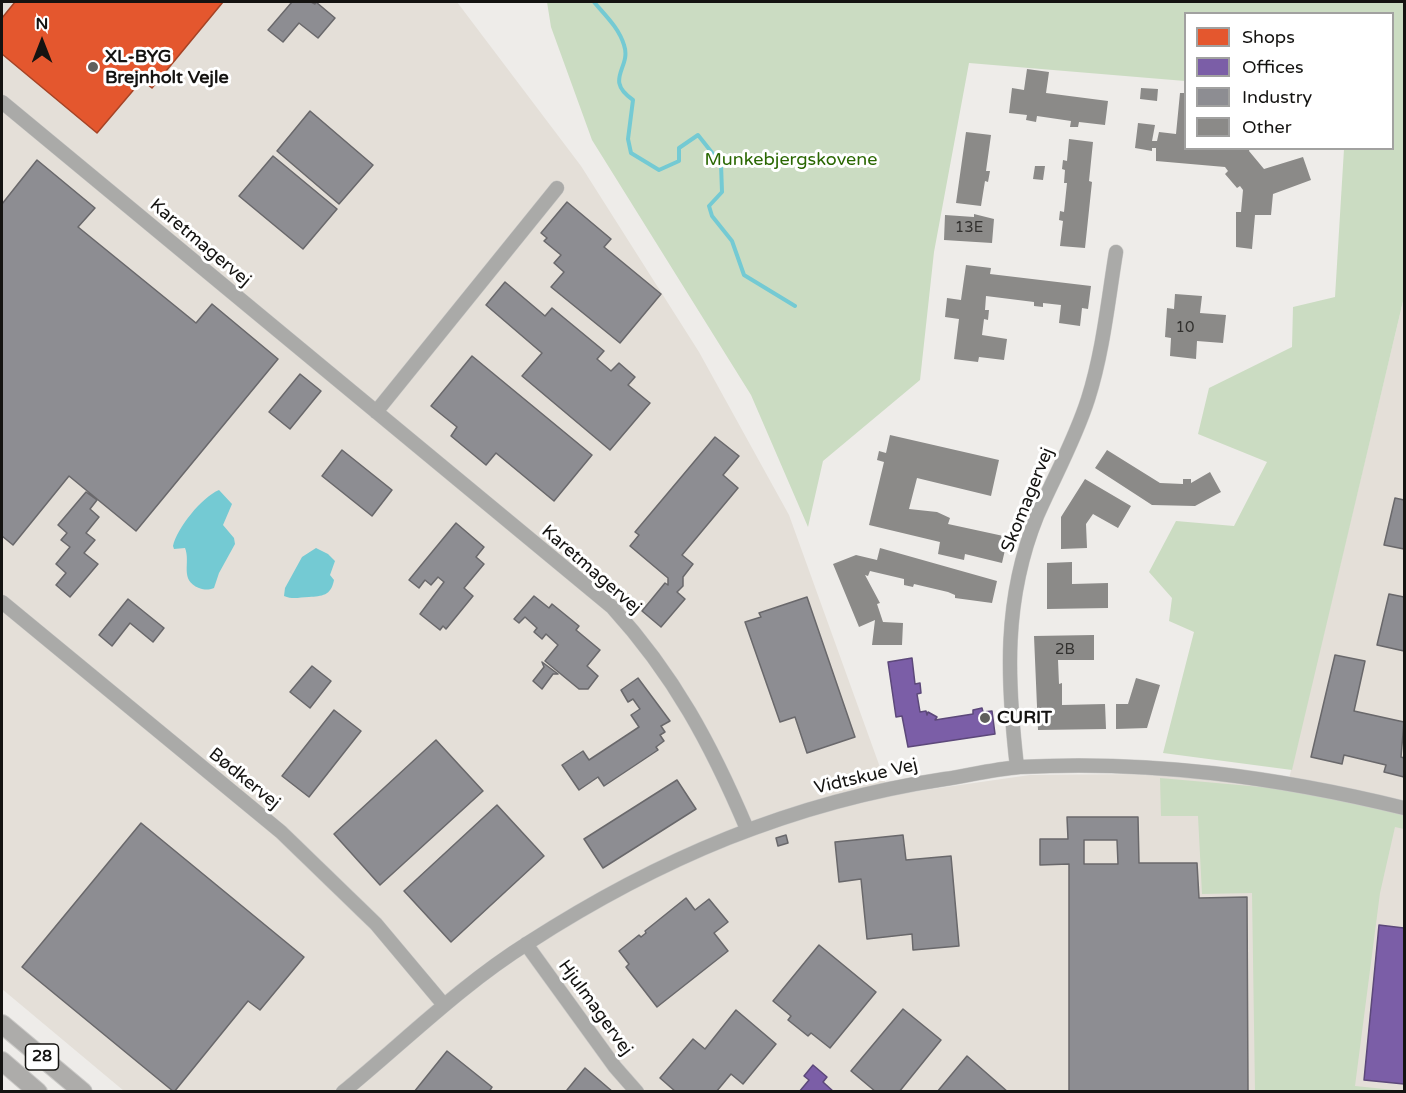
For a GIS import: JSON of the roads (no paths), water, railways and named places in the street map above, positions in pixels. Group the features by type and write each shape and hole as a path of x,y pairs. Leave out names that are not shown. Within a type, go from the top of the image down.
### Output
{"main road":[{"name":"28","path":"2,1024 83,1092"},
{"name":"28","path":"2,1061 38,1092"}],"street":[{"name":"Karetmagervej","path":"2,102 612,607 643,642 693,714 722,769 747,829"},
{"path":"376,412 557,188"},
{"name":"Skomagervej","path":"1017,768 1009,701 1009,650 1013,604 1026,548 1037,517 1088,399 1099,357 1116,252"},
{"name":"Bødkervej","path":"2,602 280,832 376,924 444,1005"},
{"name":"Vidtskue Vej","path":"343,1092 444,1005 526,944 664,864 747,829 895,786 1017,768 1149,768 1232,774 1320,787 1404,808"},
{"name":"Hjulmagervej","path":"526,944 615,1067 637,1092"},
{"name":"Vidtskue Vej","path":"357,1092 399,1046"}],"water":[{"path":"219,490 232,504 223,525 234,538 235,544 219,573 214,588 199,588 193,585 187,576 185,548 174,549 173,546 179,531 191,514 205,499"},
{"path":"316,548 328,554 335,561 330,575 334,580 331,589 318,596 294,598 284,596 285,588 302,557"}],"waterway":[{"path":"594,2 615,27 624,45 625,60 619,79 624,93 633,100 628,139 631,153 659,170 679,161 679,148 698,135 721,164 722,192 709,206 712,216 732,241 744,275 795,306"}],"place":[{"name":"XL-BYG Brejnholt Vejle","path":"93,67"},
{"name":"CURIT","path":"985,718"}],"park label":[{"name":"Munkebjergskovene","path":"791,160"}]}
